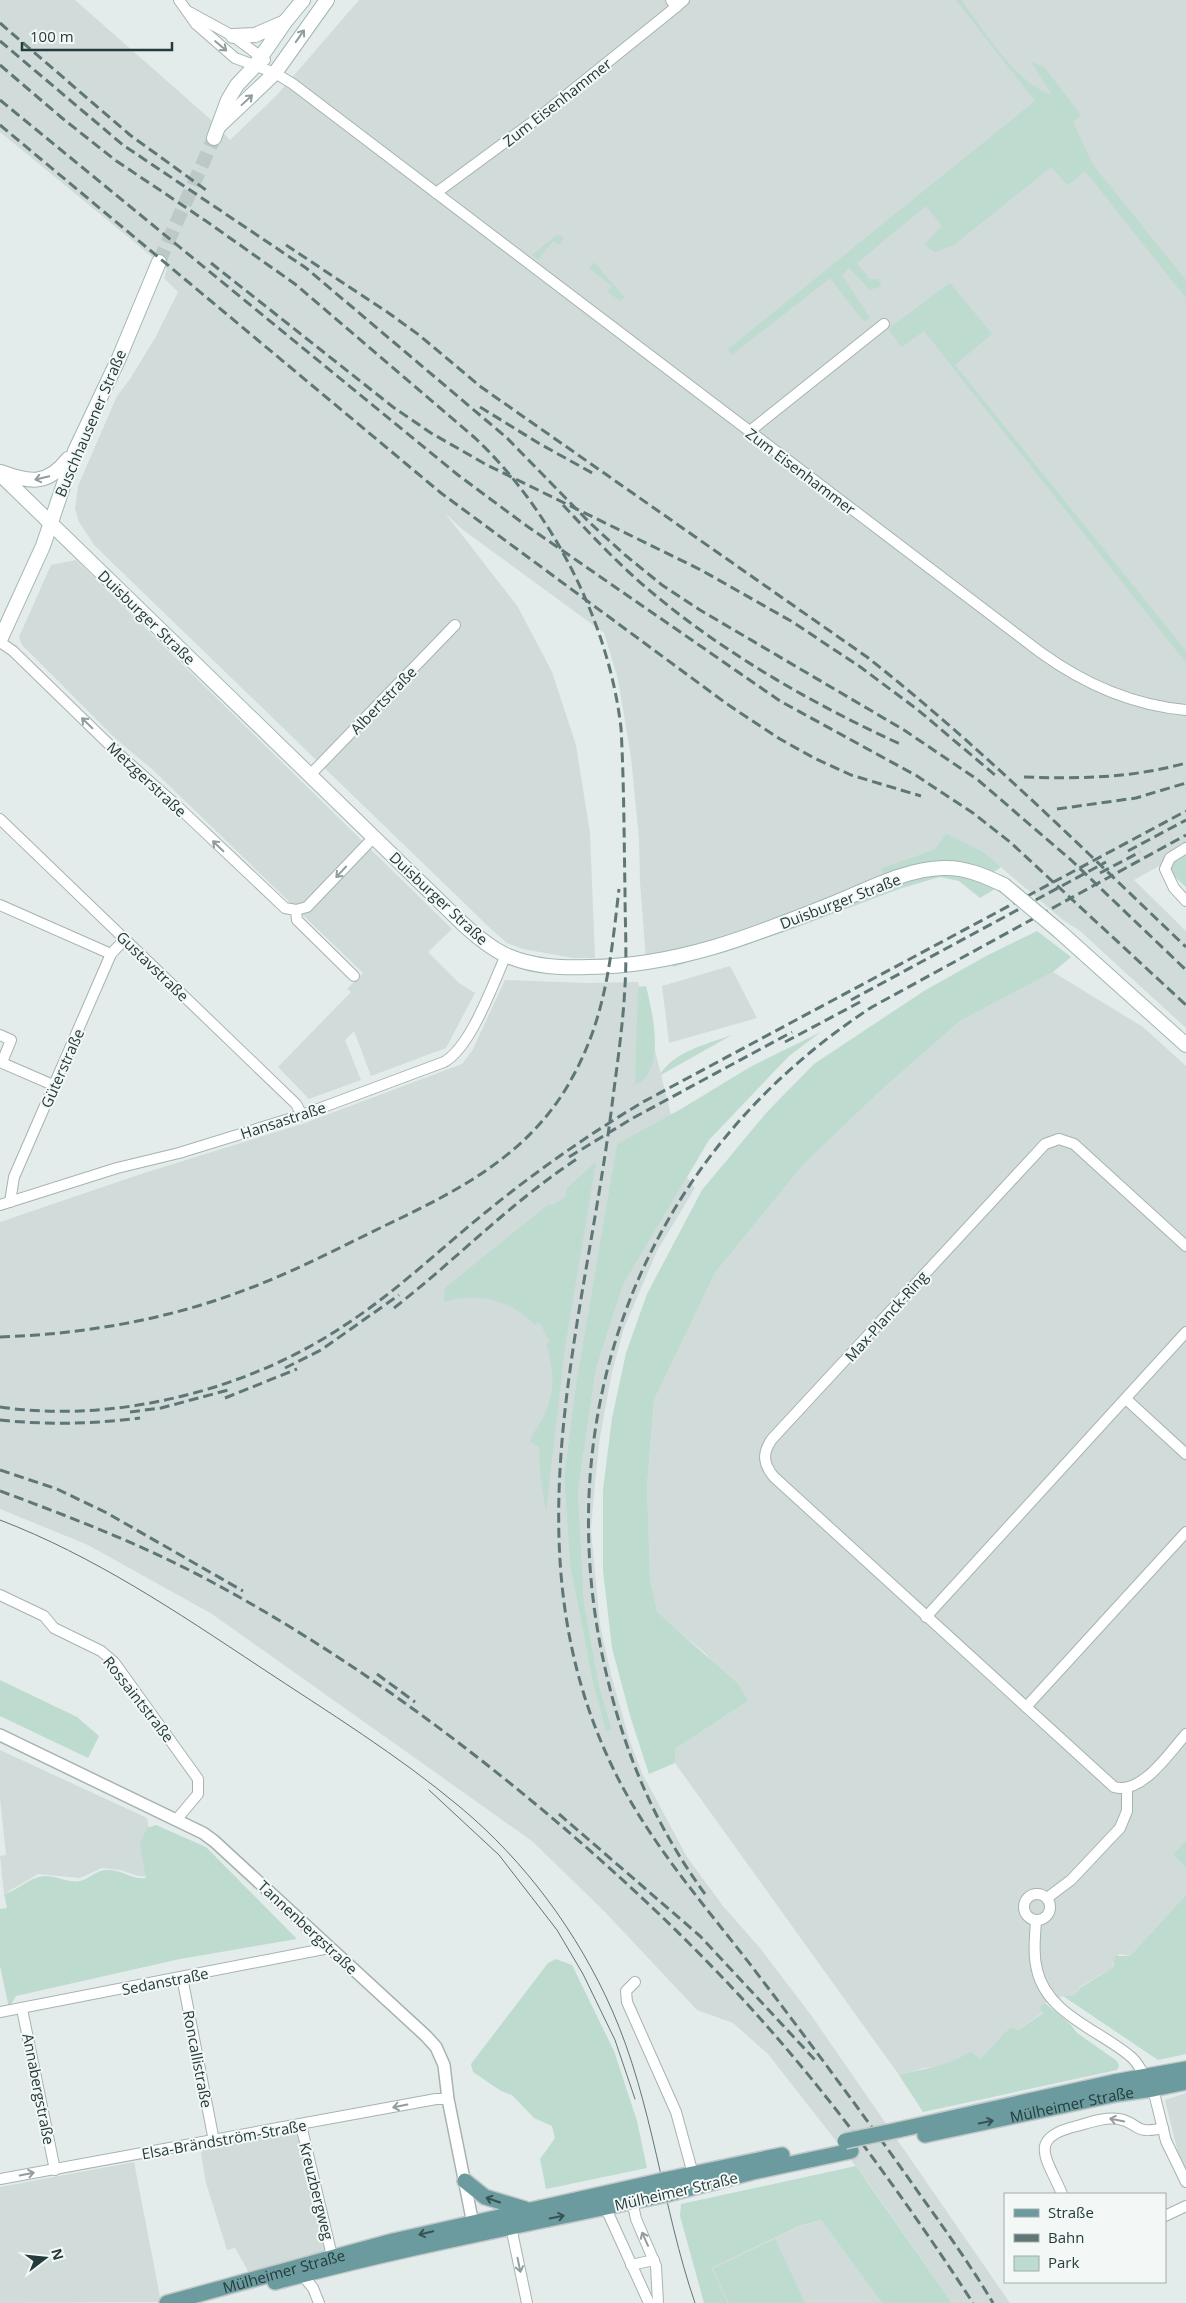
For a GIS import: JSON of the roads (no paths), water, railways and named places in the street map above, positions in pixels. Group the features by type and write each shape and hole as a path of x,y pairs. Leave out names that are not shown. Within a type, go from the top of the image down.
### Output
{"main road":[{"path":"303,0 258,61 237,85 228,100 216,132 275,73 327,0"},
{"path":"233,36 255,35 285,22"},
{"name":"Buschhausener Straße","path":"0,641 43,546 75,451 119,358 160,262"},
{"path":"0,473 29,481 42,479 57,472 75,451"},
{"name":"Duisburger Straße","path":"0,473 462,923 506,955 542,966 562,968 651,963 700,952 747,937 885,883 924,870 943,868 964,870 1004,885 1059,931 1186,1045"},
{"name":"Mülheimer Straße","path":"659,2188 693,2174 1117,2094 1186,2068"},
{"name":"Mülheimer Straße","path":"1150,2083 1186,2082"},
{"name":"Mülheimer Straße","path":"167,2303 332,2256 474,2227 511,2227 602,2200 753,2172 848,2146"},
{"path":"465,2181 485,2197 526,2209 511,2227"},
{"name":"Mülheimer Straße","path":"202,2303 474,2227 526,2209 602,2200"}],"street":[{"path":"179,0 196,24 230,54 258,61"},
{"name":"Zum Eisenhammer","path":"436,193 542,115 677,2"},
{"path":"187,11 233,36 258,61"},
{"name":"Zum Eisenhammer","path":"258,61 293,84 1069,673 1131,700 1186,710"},
{"path":"750,431 884,324"},
{"name":"Albertstraße","path":"310,775 455,625"},
{"name":"Metzgerstraße","path":"0,641 13,651 122,757 175,804 280,905 289,910 296,910"},
{"name":"Gustavstraße","path":"0,819 296,1104 302,1115"},
{"path":"354,976 297,920 296,910 303,909 310,904 374,837"},
{"path":"1186,848 1170,858 1165,869 1174,888 1186,901"},
{"path":"0,906 111,954"},
{"name":"Güterstraße","path":"5,1204 14,1177 111,954 125,939"},
{"name":"Hansastraße","path":"5,1204 117,1168 179,1153 302,1115 453,1057 466,1040 506,955"},
{"path":"0,1035 12,1040 1,1062 54,1085"},
{"name":"Max-Planck-Ring","path":"1127,1789 1114,1787 1108,1782 774,1477 764,1459 768,1445 1045,1144 1059,1139 1074,1144 1186,1246"},
{"path":"926,1616 1186,1332"},
{"path":"1126,1398 1186,1454"},
{"path":"1026,1707 1186,1532"},
{"name":"Rossaintstraße","path":"0,1595 44,1616 54,1628 101,1651 114,1662 198,1778 198,1794 177,1819"},
{"path":"1047,1898 1071,1880 1120,1828 1127,1811 1127,1789 1138,1785 1147,1777 1186,1734"},
{"name":"Tannenbergstraße","path":"0,1735 177,1819 214,1841 436,2047 444,2065 448,2099 474,2227"},
{"path":"1035,1894 1047,1898 1050,1903 1049,1914 1041,1920 1036,1920 1026,1914 1025,1902 1030,1896 1035,1894"},
{"name":"Mülheimer Straße","path":"1036,1920 1034,1946 1036,1965 1040,1979 1048,1994 1061,2008 1132,2057 1150,2083 1170,2152 1186,2182"},
{"name":"Sedanstraße","path":"0,2012 329,1948"},
{"name":"Roncallistraße","path":"182,1977 214,2141"},
{"name":"Mülheimer Straße","path":"635,1982 626,1991 627,2002 676,2112 693,2174"},
{"name":"Annabergstraße","path":"22,2008 55,2170"},
{"name":"Elsa-Brändström-Straße","path":"0,2179 436,2099 448,2099"},
{"name":"Mülheimer Straße","path":"1062,2193 1045,2154 1046,2142 1051,2135 1064,2129 1108,2118 1122,2120 1142,2131 1162,2128"},
{"name":"Kreuzbergweg","path":"301,2125 332,2256"},
{"path":"630,2194 636,2219 654,2260 658,2281 658,2303"},
{"path":"602,2200 649,2303"},
{"path":"1166,2216 1186,2206"},
{"path":"511,2227 527,2303"},
{"path":"631,2265 654,2260"},
{"path":"303,2276 313,2288 319,2303"},
{"path":"638,2282 658,2281"}],"tunnel":[{"path":"159,262 214,138"}],"tram line":[{"path":"0,1520 69,1550 134,1586 362,1734 460,1807 484,1828 528,1875 548,1900 583,1953 612,2010 626,2045 648,2118 674,2230 695,2303"},
{"path":"429,1790 499,1855 557,1930 583,1974 615,2040 635,2099"}],"railway":[{"path":"0,23 130,135 206,190"},
{"path":"0,41 123,145 306,268 507,438 590,523 662,585 700,610 904,730 978,780 1071,860 1186,970"},
{"path":"0,65 115,160 295,284 475,438 503,467 529,499 552,534 590,609 604,649 614,688 621,728 626,962 620,1046 600,1189 572,1354 562,1437 559,1519 564,1601 580,1682 611,1764 625,1792 658,1844 901,2167 949,2235 993,2303"},
{"path":"0,100 458,475 524,524 780,701 917,776 973,813 1010,842 1186,1005"},
{"path":"0,125 441,493 727,704 780,739 814,758 851,775 921,796"},
{"path":"286,245 390,314 419,335 481,387 867,657 990,762 1186,947"},
{"path":"211,263 393,407 431,433 487,465 701,570 791,621 859,666 918,710 995,775"},
{"path":"480,407 540,444 596,475"},
{"path":"563,505 643,585 712,638 804,696 900,744"},
{"path":"1024,777 1065,778 1126,775 1186,763"},
{"path":"1057,809 1136,798 1186,783"},
{"path":"0,1407 44,1411 134,1406 180,1397 224,1384 267,1368 307,1348 345,1325 382,1299 505,1197 602,1127 643,1102 1186,811"},
{"path":"1128,851 1186,820"},
{"path":"705,1894 687,1868 656,1814 621,1729 605,1668 590,1571 590,1475 604,1383 632,1294 673,1211 727,1135 794,1067 872,1007 1186,835"},
{"path":"1100,873 1140,852"},
{"path":"851,1000 1106,862"},
{"path":"0,1337 63,1333 124,1324 215,1301 313,1261 431,1203 503,1158 544,1119 562,1095 588,1045 597,1020 608,970 619,889"},
{"path":"785,1042 862,1001"},
{"path":"569,1157 633,1118 792,1032"},
{"path":"394,1308 508,1211 580,1157"},
{"path":"285,1368 321,1350 399,1295"},
{"path":"225,1398 297,1369"},
{"path":"130,1412 161,1408 232,1389"},
{"path":"0,1420 70,1423 140,1418"},
{"path":"0,1470 57,1489 107,1513 243,1591"},
{"path":"0,1491 97,1528 145,1549 191,1571 290,1627 338,1657 431,1722 564,1828 679,1933 785,2047 883,2172 973,2303"},
{"path":"377,1674 415,1702"},
{"path":"559,1814 700,1936 815,2060"}]}
